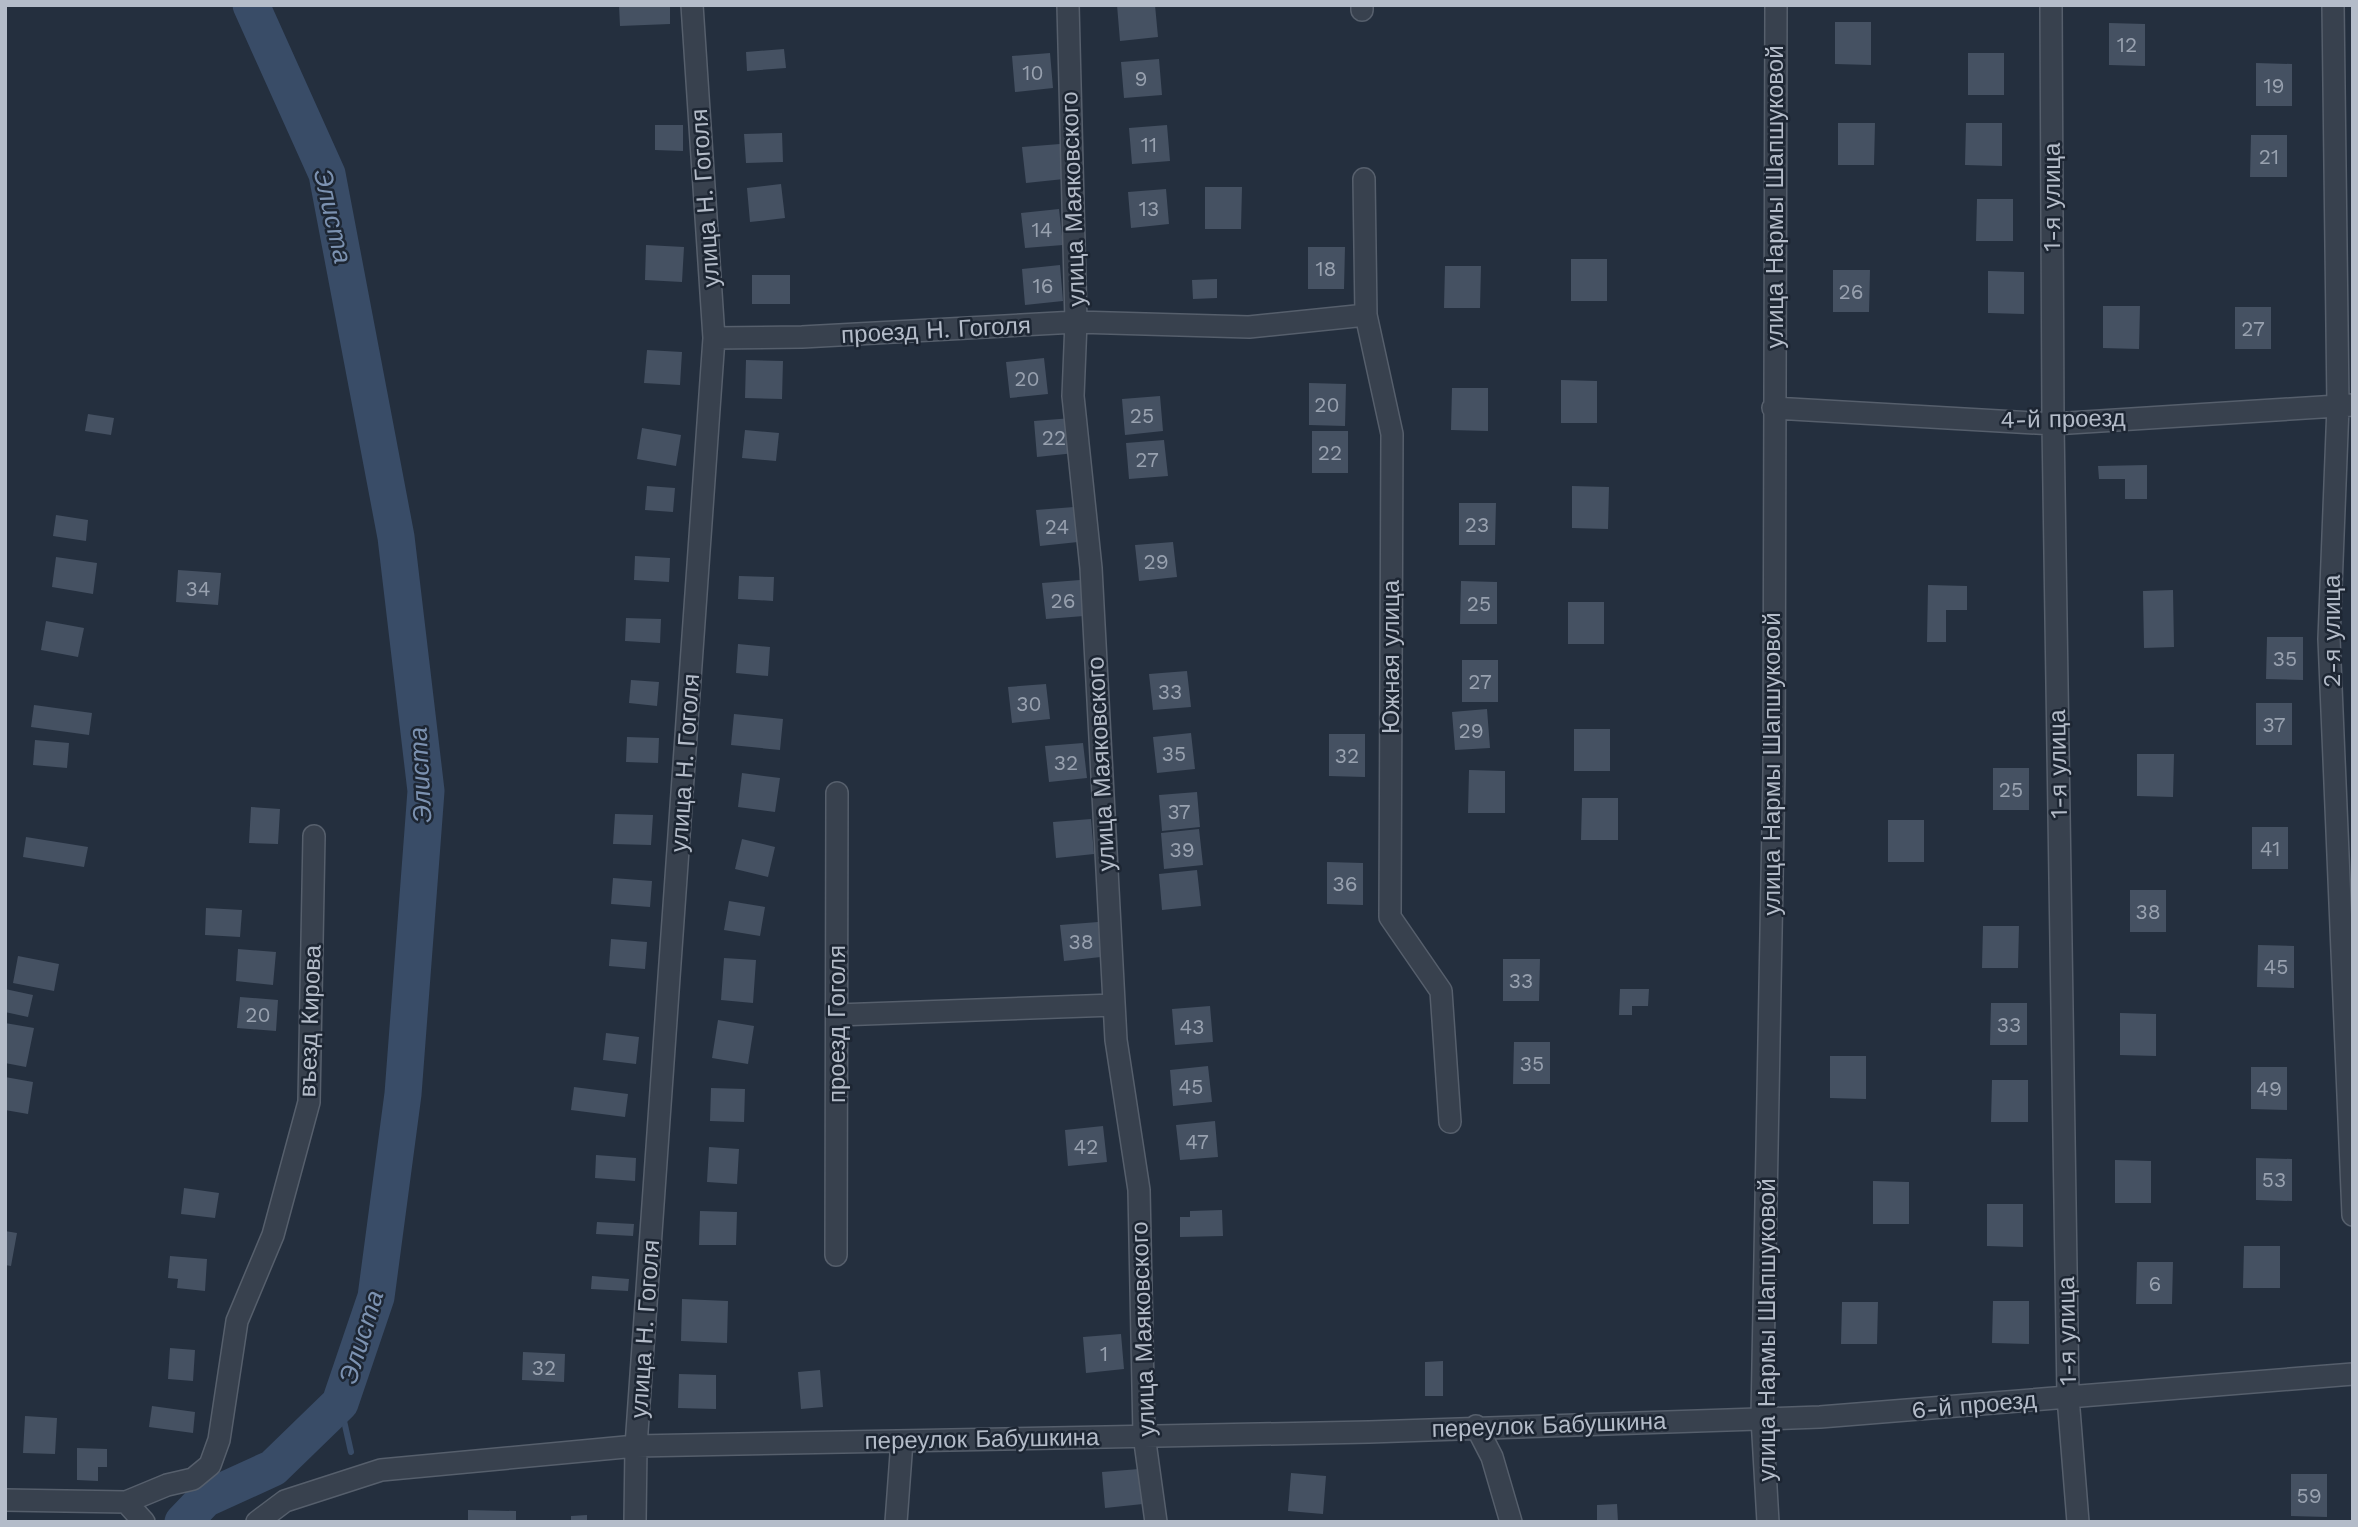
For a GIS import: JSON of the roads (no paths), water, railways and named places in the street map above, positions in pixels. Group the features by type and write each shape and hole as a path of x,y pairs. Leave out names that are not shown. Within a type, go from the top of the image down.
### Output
{"street":[{"name":"улица Н. Гоголя","path":"635,1522 636,1446 715,338 692,5"},
{"name":"улица Маяковского","path":"1068,5 1076,322 1073,396 1091,568 1116,1040 1139,1190 1144,1435 1156,1522"},
{"name":"улица Нармы Шапшуковой","path":"1768,1522 1762,1418 1774,772 1776,5"},
{"name":"1-я улица","path":"2051,5 2053,424 2068,1397 2078,1522"},
{"name":"2-я улица","path":"2333,5 2345,405 2329,639 2351,1086 2353,1215"},
{"name":"Южная улица","path":"1364,179 1366,315 1392,434 1390,917 1441,990 1450,1122"},
{"name":"проезд Н. Гоголя","path":"715,338 802,337 1076,322 1249,327 1366,315"},
{"name":"4-й проезд","path":"1773,408 2053,424 2345,405"},
{"name":"проезд Гоголя","path":"836,1255 837,793"},
{"name":"въезд Кирова","path":"126,1502 167,1485 193,1479 211,1465 219,1440 237,1321 273,1235 309,1102 314,836"},
{"path":"837,1015 1114,1005"},
{"name":"6-й проезд","path":"1762,1418 1820,1418 2353,1374"},
{"name":"переулок Бабушкина","path":"257,1522 285,1501 381,1470 636,1446 1369,1432 1476,1426 1762,1418"},
{"path":"1476,1426 1492,1457 1511,1522"},
{"path":"896,1522 902,1441"},
{"path":"5,1500 126,1502 144,1522"}],"waterway":[{"name":"Элиста","path":"183,1522 205,1499 273,1468 340,1403 376,1297 403,1094 426,791 396,537 327,174 251,5"},
{"path":"340,1403 351,1452"}]}
